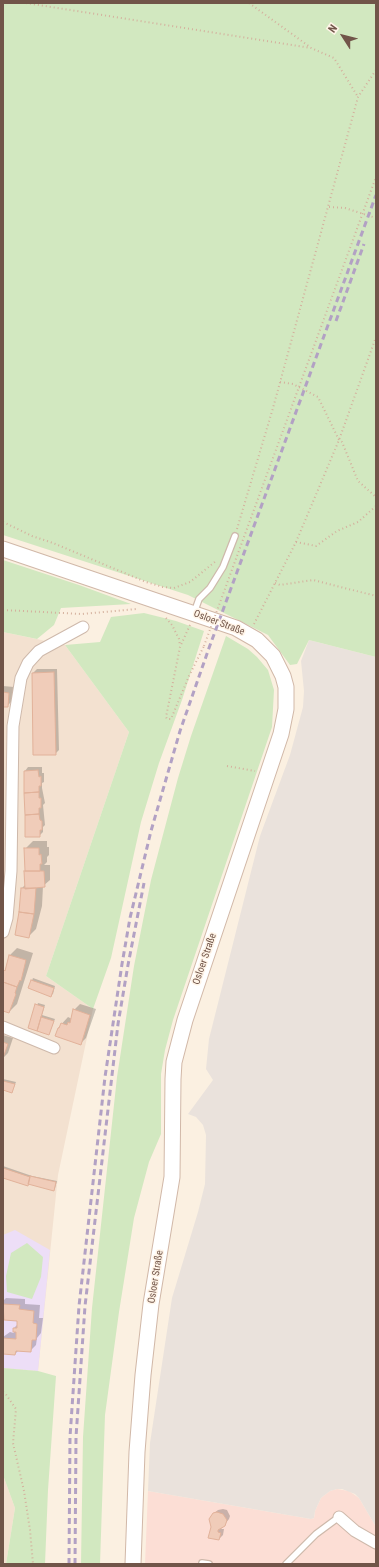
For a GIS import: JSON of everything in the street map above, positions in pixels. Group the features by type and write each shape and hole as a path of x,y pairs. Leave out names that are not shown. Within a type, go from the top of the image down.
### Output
{"main road":[{"name":"Osloer Straße","path":"3,549 193,617 223,623 248,635 265,647 273,656 283,676 286,687 286,709 284,720 268,774 184,1020 174,1062 173,1145 170,1198 151,1304 143,1375 137,1452 133,1564"}],"street":[{"path":"3,932 7,918 8,726 21,678 28,663 39,651 83,628"},
{"path":"3,1028 54,1048"},
{"path":"339,1517 355,1531 376,1543"}],"lane":[{"path":"193,617 199,599 210,588 228,558 234,536"},
{"path":"286,1564 316,1534 339,1517"},
{"path":"202,1563 209,1564"}],"path":[{"path":"26,3 312,48"},
{"path":"249,3 312,48 334,58 358,97"},
{"path":"234,536 280,382 358,97 376,70"},
{"path":"193,617 180,647 166,717 168,719 171,719 189,676 204,646 376,177"},
{"path":"328,207 345,208 376,218"},
{"path":"248,635 296,542 339,440 376,337"},
{"path":"280,382 293,384 318,397 339,440 342,442 358,481 376,497"},
{"path":"296,542 316,546 337,531 358,522 376,506"},
{"path":"3,522 32,536 53,543 146,582 174,588 190,582 216,561 228,558"},
{"path":"275,583 280,585 313,580 376,596"},
{"path":"3,610 82,614 138,609"},
{"path":"171,616 164,615 172,625 179,639 180,647"},
{"path":"205,626 211,629"},
{"path":"227,766 244,768 268,774"},
{"path":"3,1392 16,1409 13,1443 24,1491 33,1564"}],"shaded area":[{"path":"3,632 65,645 129,732 46,976 93,1009 58,1175 38,1371 3,1368"},
{"path":"309,640 376,657 376,1527 359,1498 355,1494 342,1489 330,1491 321,1498 315,1511 314,1518 311,1519 148,1491 150,1443 172,1298 205,1184 206,1135 203,1125 196,1117 188,1114 213,1080 206,1069 209,1039 260,836 290,755 303,707 304,691 301,661"},
{"path":"15,1230 50,1250 38,1371 3,1368 3,1235"},
{"path":"3,1475 15,1508 6,1564 3,1564"},
{"path":"337,1489 349,1491 359,1498 376,1527 376,1564 145,1564 148,1491 311,1519 314,1518 315,1511 321,1498 330,1491"}],"green space":[{"path":"3,3 376,3 376,657 309,640 297,664 290,665 268,635 188,595 3,535"},
{"path":"3,560 131,604 61,608 54,625 37,639 3,632"},
{"path":"144,613 176,621 204,631 182,700 159,763 141,822 111,958 93,1009 46,976 129,732 65,645 100,642 111,617"},
{"path":"226,636 248,649 268,670 274,690 272,727 173,1020 165,1050 161,1074 161,1134 149,1162 134,1218 105,1415 100,1564 81,1564 83,1437 92,1308 117,1077 134,966 151,880 178,778"},
{"path":"27,1243 43,1257 41,1277 32,1299 7,1292 6,1276 11,1253"},
{"path":"3,1368 38,1371 56,1376 48,1490 45,1564 6,1564 15,1508 3,1475"}],"building":[{"path":"54,672 56,755 33,755 32,673"},
{"path":"3,692 9,693 8,707 3,707"},
{"path":"38,770 39,777 41,776 41,786 39,786 39,792 24,793 24,771"},
{"path":"39,792 39,798 41,798 41,808 39,808 39,814 25,815 24,793"},
{"path":"39,814 40,820 42,821 40,837 25,837 25,815"},
{"path":"24,848 39,848 39,855 41,854 42,864 40,864 40,871 25,871"},
{"path":"24,871 44,871 45,887 25,889"},
{"path":"21,888 36,888 34,914 19,912"},
{"path":"19,912 34,914 29,938 15,935"},
{"path":"9,955 26,960 21,981 20,980 17,987 3,982 3,973 4,970 5,971"},
{"path":"31,980 54,988 51,997 28,988"},
{"path":"3,982 17,987 9,1013 3,1011"},
{"path":"35,1004 44,1007 37,1031 28,1028"},
{"path":"73,1009 90,1015 81,1045 55,1036 61,1023 67,1025 68,1022 70,1023"},
{"path":"41,1017 54,1021 49,1035 37,1031"},
{"path":"3,1042 8,1044 3,1058"},
{"path":"3,1081 15,1084 12,1093 3,1090"},
{"path":"3,1168 30,1177 28,1186 3,1178"},
{"path":"30,1176 56,1182 54,1191 28,1184"},
{"path":"3,1304 20,1305 19,1309 34,1311 33,1323 37,1324 36,1340 32,1340 31,1352 16,1351 15,1355 3,1354 3,1338 16,1339 16,1332 13,1332 13,1328 17,1328 17,1321 4,1320"},
{"path":"217,1512 223,1514 227,1520 225,1526 218,1530 218,1532 221,1533 219,1540 208,1538 211,1527 209,1519 213,1513"}],"railway":[{"path":"69,1564 70,1437 79,1306 105,1077 130,918 151,831 180,731 209,648 376,195"},
{"path":"336,321 364,244"},
{"path":"75,1564 76,1437 85,1306 118,1024 144,883"}]}
